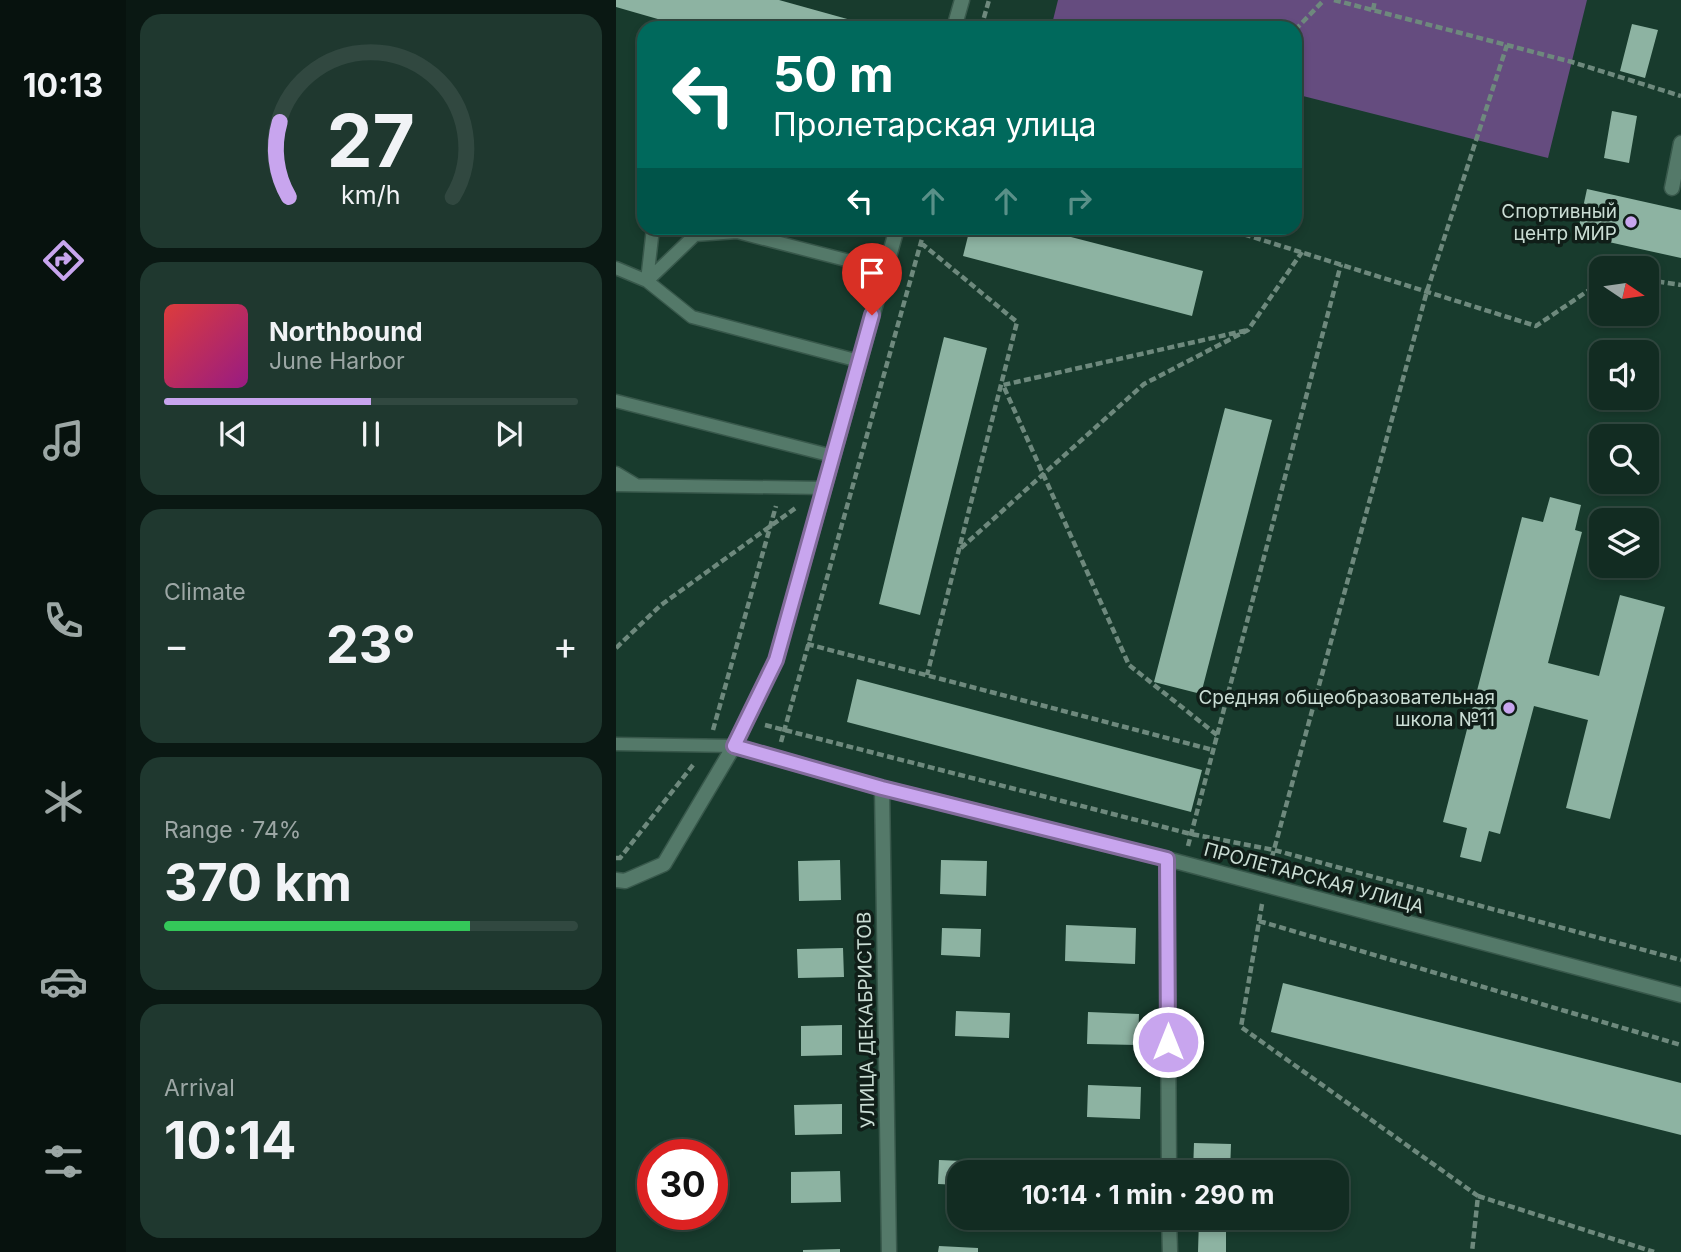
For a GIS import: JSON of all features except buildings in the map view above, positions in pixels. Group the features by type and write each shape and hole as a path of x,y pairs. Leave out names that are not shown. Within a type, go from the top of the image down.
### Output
{"street":[{"path":"956,21 962,0"},
{"path":"1676,189 1681,143"},
{"path":"616,880 625,881 664,864 734,746 776,660 895,235"},
{"name":"ПРОЛЕТАРСКАЯ УЛИЦА","path":"734,746 882,788 1184,863 1681,995"},
{"name":"УЛИЦА ДЕКАБРИСТОВ","path":"882,788 889,1252"},
{"path":"1167,859 1169,1160"},
{"path":"1170,1230 1170,1252"}],"lane":[{"path":"647,281 652,235"},
{"path":"647,281 695,235"},
{"path":"749,235 885,270"},
{"path":"616,268 647,281 692,317 859,361"},
{"path":"616,401 833,456"},
{"path":"616,473 636,486"},
{"path":"616,485 824,488"},
{"path":"616,744 734,746"}],"path":[{"path":"983,21 989,0"},
{"path":"1302,23 1324,0"},
{"path":"1334,0 1507,45 1681,96"},
{"path":"1373,10 1375,0"},
{"path":"1507,45 1427,291 1274,850 1265,885 1241,1027 1478,1196 1654,1252"},
{"path":"777,758 923,235"},
{"path":"1247,235 1536,326 1589,290"},
{"path":"920,243 1017,322 927,675"},
{"path":"961,548 1144,384 1248,330 1302,252"},
{"path":"1184,863 1340,264"},
{"path":"1659,282 1681,285"},
{"path":"1003,385 1248,330"},
{"path":"1003,385 1129,665 1217,735"},
{"path":"616,858 620,858 708,746 781,488"},
{"path":"616,648 661,605 824,488"},
{"path":"807,644 1213,750"},
{"path":"716,718 785,728 1191,834 1274,850 1681,960"},
{"path":"1259,921 1681,1045"},
{"path":"1472,1252 1478,1196"}],"shaded area":[{"path":"1058,0 1587,0 1548,158 1302,96 1302,21 1053,21"}],"place":[{"name":"Спортивный центр МИР","path":"1631,222"},
{"name":"Средняя общеобразовательная школа №11","path":"1509,708"}],"route":[{"path":"872,315 776,660 734,746 882,788 1167,859 1168,1042"}]}
